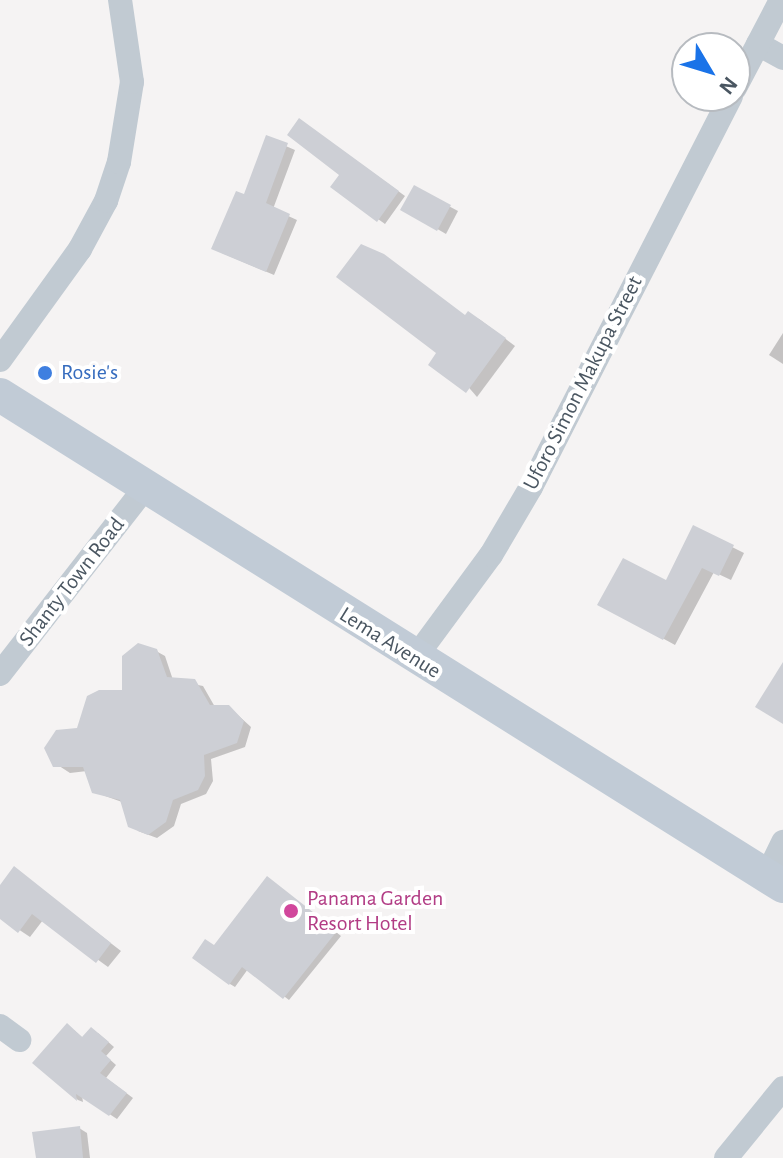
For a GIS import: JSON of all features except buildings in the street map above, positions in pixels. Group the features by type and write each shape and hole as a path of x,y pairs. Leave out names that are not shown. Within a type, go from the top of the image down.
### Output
{"main road":[{"name":"Lema Avenue","path":"0,395 144,489 775,881"}],"street":[{"path":"0,360 80,249 115,175 132,82 120,0"},
{"path":"751,57 781,0"},
{"path":"758,44 783,58"},
{"name":"Uforo Simon Makupa Street","path":"415,658 491,555 531,487 723,112"},
{"name":"Shanty Town Road","path":"0,674 144,489"},
{"path":"775,881 783,842"},
{"path":"726,1158 783,1088"}],"place":[{"name":"Rosie's","path":"45,373"},
{"name":"Panama Garden Resort Hotel","path":"291,911"}]}
